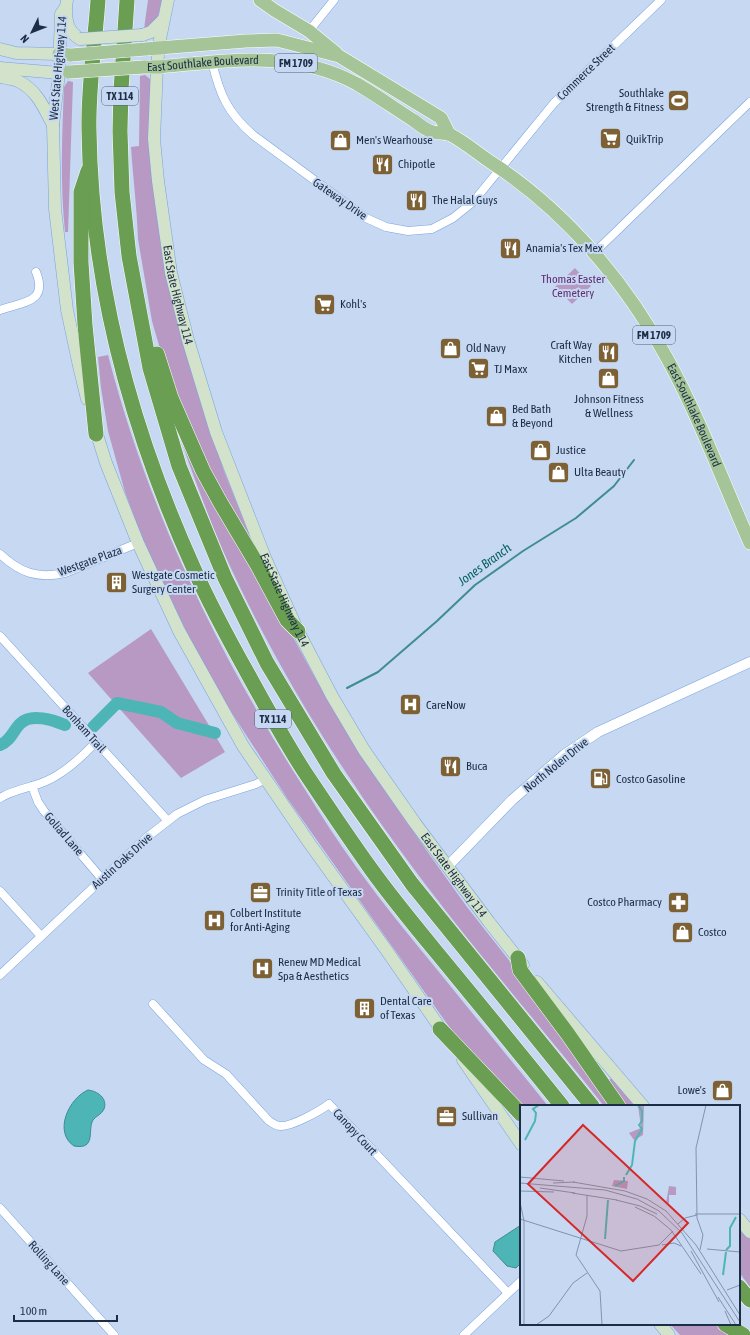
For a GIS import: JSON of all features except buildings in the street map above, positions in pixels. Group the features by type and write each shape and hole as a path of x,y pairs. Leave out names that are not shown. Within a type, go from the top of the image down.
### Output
{"highway":[{"name":"TX 114","path":"98,0 90,94 89,129 96,229 101,268 116,340 141,433 164,497 185,548 208,598 275,724 303,770 372,871 421,934 561,1105"},
{"name":"TX 114","path":"127,0 120,110 124,209 129,256 150,368 179,466 225,578 268,662 334,774 412,884 591,1105"},
{"path":"91,164 81,192 81,262 85,325 96,434"},
{"path":"124,209 131,223 137,268 146,311 162,371 187,436 203,471 220,502 258,566 287,620 298,632"},
{"path":"518,958 520,970 567,1033 617,1105"},
{"path":"440,1029 520,1113"},
{"path":"740,1288 750,1300"},
{"path":"727,1325 744,1335"},
{"path":"737,1325 744,1335"}],"main road":[{"name":"East State Highway 114","path":"168,0 153,49 150,67 158,181 172,273 187,334 216,432 266,560 298,632 332,696 364,750 447,867 518,958 642,1105"},
{"path":"260,0 309,31 339,56"},
{"path":"67,4 66,22 75,36 80,39 142,35 151,32 163,20"},
{"name":"West State Highway 114","path":"67,4 61,14 65,54 64,72 53,124 57,228 67,310 96,434"},
{"path":"277,40 291,40 309,31"},
{"name":"East Southlake Boulevard","path":"153,49 246,41 277,40 339,56 441,118 449,134"},
{"path":"0,49 16,53 65,54"},
{"name":"FM 1709","path":"65,54 153,49"},
{"name":"East Southlake Boulevard","path":"64,72 248,59 298,63 337,75 356,84 432,132 449,134 500,168 543,201 579,235 616,280 642,317 668,361 688,400 750,543"},
{"path":"0,68 64,72"},
{"path":"0,77 18,81 30,89 39,98 53,124"},
{"path":"96,434 138,543 179,631 243,746 520,1143"},
{"path":"740,1220 750,1232"},
{"path":"661,1325 669,1335"}],"street":[{"path":"309,31 334,0"},
{"name":"Commerce Street","path":"500,168 554,104 661,0"},
{"name":"Gateway Drive","path":"212,62 222,98 244,128 352,209 386,227 398,230 420,231 443,225 473,202 500,168"},
{"path":"594,253 750,102"},
{"path":"0,310 30,301 35,298 39,288 36,272"},
{"name":"Westgate Plaza","path":"0,554 21,570 38,576 55,575 138,543"},
{"name":"Bonham Trail","path":"0,636 168,821"},
{"name":"North Nolen Drive","path":"447,867 512,800 564,755 598,732 750,662"},
{"path":"0,798 45,781 59,774 75,762 96,742"},
{"name":"Austin Oaks Drive","path":"0,975 146,838 168,821 188,808 205,800 256,784 266,779"},
{"name":"Goliad Lane","path":"32,786 38,802 44,811 102,879"},
{"path":"0,891 41,936"},
{"name":"Canopy Court","path":"153,1004 204,1060 226,1074 269,1121 274,1124 278,1126 287,1126 323,1109 329,1104 508,1293"},
{"name":"Rolling Lane","path":"0,1208 114,1335"},
{"path":"464,1335 520,1282"}],"green space":[{"path":"148,0 165,0 155,23 144,29"},
{"path":"145,75 150,79 152,154 213,438 224,471 254,546 222,497 165,366 152,321 138,239 131,147 139,146 140,76"},
{"path":"68,81 73,82 68,232 65,232 62,195 62,141 64,87"},
{"name":"Thomas Easter Cemetery","path":"575,268 591,286 572,304 555,287"},
{"path":"108,355 124,413 143,469 165,525 189,579 243,686 273,737 304,788 350,858 387,908 547,1105 520,1105 455,1035 287,798 228,707 194,647 142,538 125,492 108,431 98,357"},
{"path":"174,418 313,674 350,738 392,801 467,907 527,983 614,1105 603,1105 473,945 397,846 350,779 285,674 247,601 229,564 186,455"},
{"path":"151,629 225,752 181,778 88,673"},
{"path":"613,1077 636,1105 622,1105 606,1082"},
{"path":"740,1227 750,1239 750,1287 740,1273"},
{"path":"671,1325 720,1325 728,1335 680,1335"}],"shaded area":[{"path":"88,1090 95,1092 103,1098 105,1105 104,1109 91,1124 89,1142 86,1145 74,1146 68,1140 65,1132 64,1124 66,1116 75,1100"},
{"path":"520,1226 520,1264 516,1268 507,1266 493,1251 495,1242"}],"waterway":[{"name":"Jones Branch","path":"347,688 378,672 437,621 475,585 523,551 576,518 614,486 634,460"},
{"name":"Jones Branch","path":"93,727 117,703 161,712 177,723 215,733"},
{"name":"Jones Branch","path":"0,745 7,741 21,723 31,718 43,718 65,725"}],"place":[{"name":"Southlake Strength & Fitness","path":"679,100"},
{"name":"QuikTrip","path":"611,139"},
{"name":"Men's Wearhouse","path":"341,140"},
{"name":"Chipotle","path":"382,164"},
{"name":"The Halal Guys","path":"416,200"},
{"name":"Anamia's Tex Mex","path":"510,248"},
{"name":"Kohl's","path":"325,304"},
{"name":"Old Navy","path":"451,348"},
{"name":"Craft Way Kitchen","path":"608,352"},
{"name":"TJ Maxx","path":"478,369"},
{"name":"Johnson Fitness & Wellness","path":"609,378"},
{"name":"Bed Bath & Beyond","path":"496,416"},
{"name":"Justice","path":"540,450"},
{"name":"Ulta Beauty","path":"558,472"},
{"name":"Westgate Cosmetic Surgery Center","path":"117,582"},
{"name":"CareNow","path":"411,705"},
{"name":"Buca","path":"451,766"},
{"name":"Costco Gasoline","path":"601,779"},
{"name":"Trinity Title of Texas","path":"260,892"},
{"name":"Costco Pharmacy","path":"678,902"},
{"name":"Colbert Institute for Anti-Aging","path":"215,920"},
{"name":"Costco","path":"682,932"},
{"name":"Renew MD Medical Spa & Aesthetics","path":"263,969"},
{"name":"Dental Care of Texas","path":"364,1008"},
{"name":"Lowe's","path":"722,1090"},
{"name":"Sullivan","path":"446,1116"}]}
